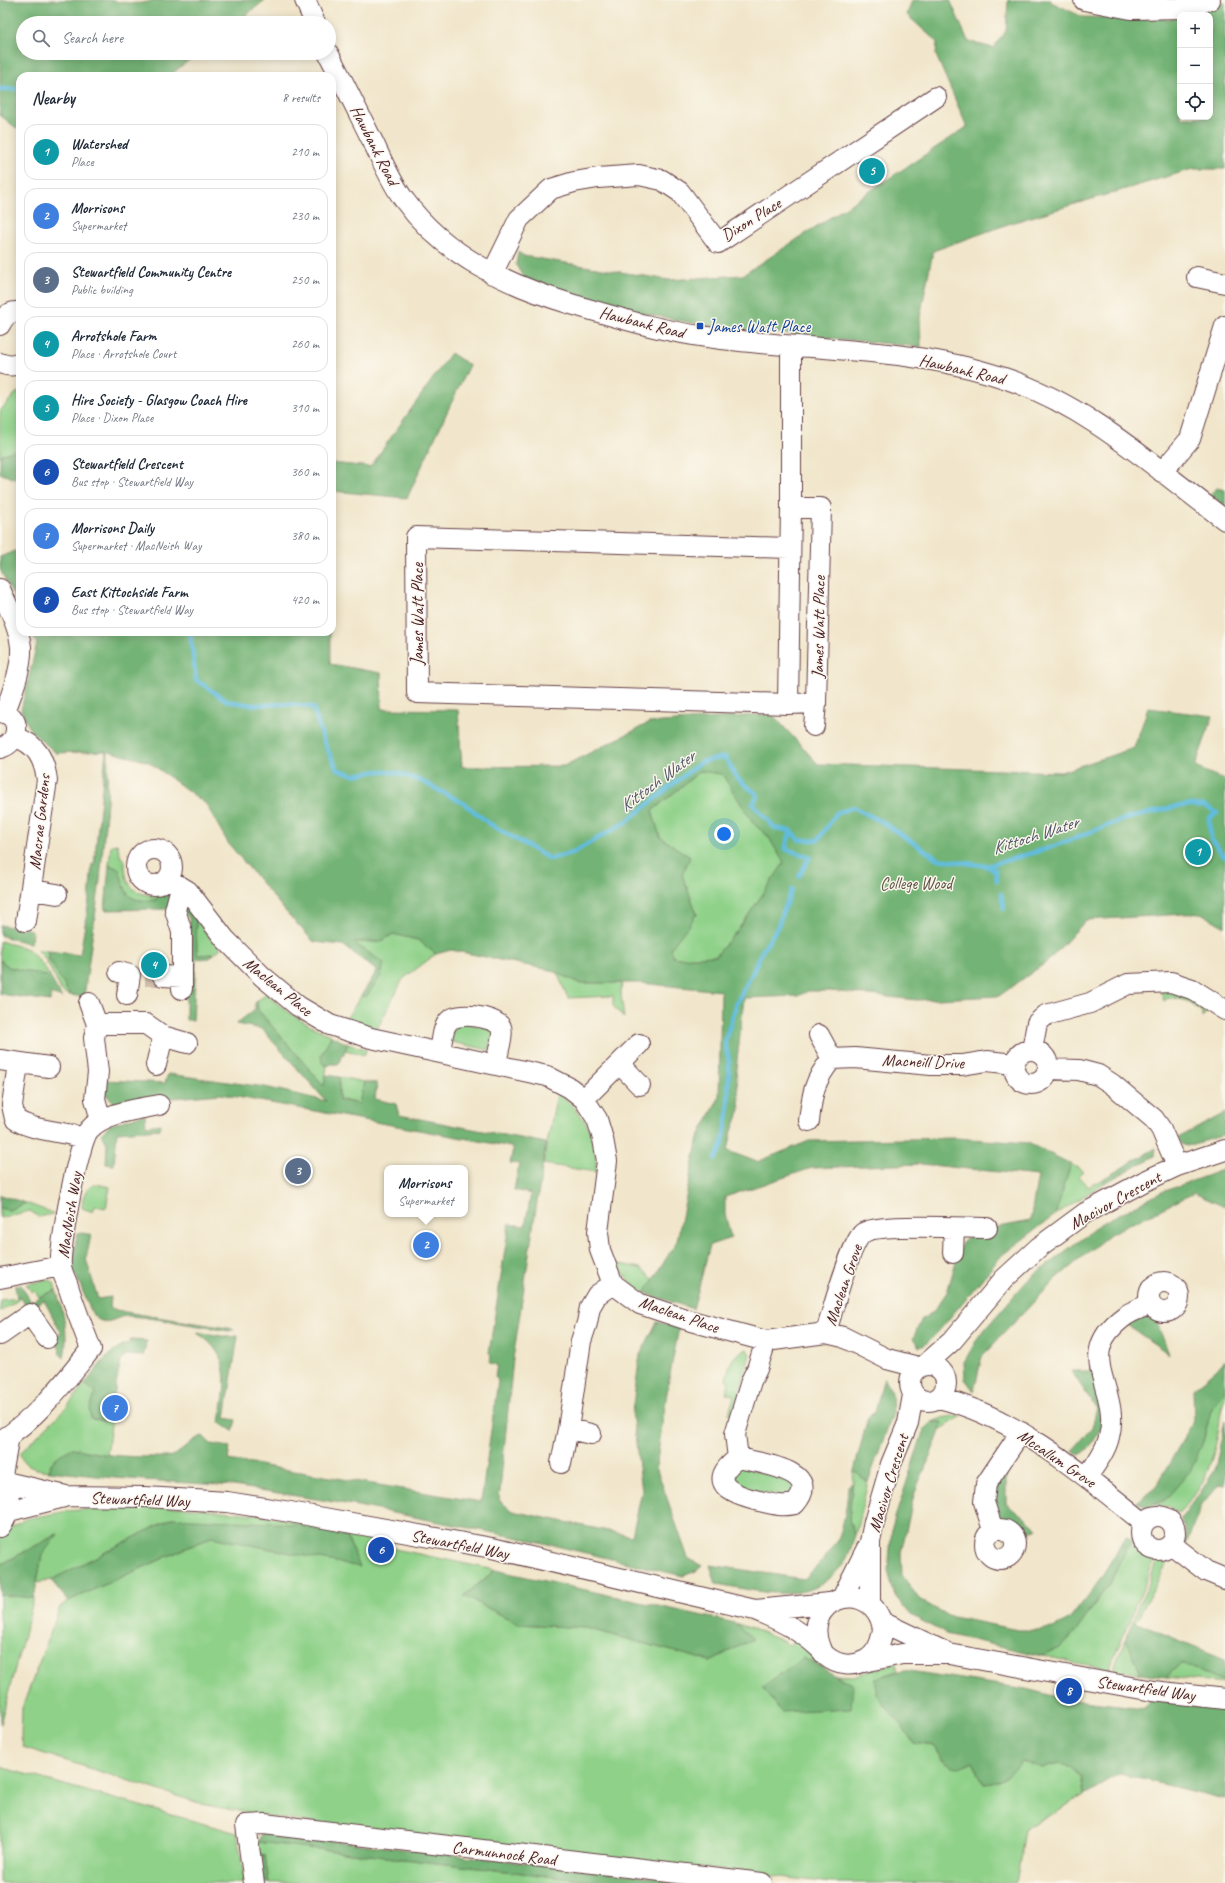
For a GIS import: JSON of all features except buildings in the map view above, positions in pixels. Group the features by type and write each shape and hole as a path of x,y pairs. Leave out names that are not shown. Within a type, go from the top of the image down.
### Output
{"street":[{"path":"305,0 312,16"},
{"path":"1084,0 1131,9 1183,8 1210,0"},
{"name":"Hawbank Road","path":"332,60 404,201 441,241 492,274 527,290 638,324 706,337 914,358 960,365 1006,378 1064,404 1114,435 1225,520"},
{"name":"Dixon Place","path":"492,274 519,219 551,189 574,182 598,178 639,175 662,180 680,192 718,243 936,97"},
{"path":"1198,277 1225,283"},
{"path":"0,325 6,315 16,312"},
{"path":"1162,472 1190,438 1225,326"},
{"name":"James Watt Place","path":"788,704 789,548 791,508 791,346"},
{"path":"0,363 7,366 16,366"},
{"name":"James Watt Place","path":"791,508 821,508 816,703 814,726"},
{"name":"James Watt Place","path":"789,548 416,537 417,693 788,704 816,703"},
{"path":"0,589 14,620 16,629"},
{"path":"8,743 17,727 13,718 2,712 15,685 20,647 18,636"},
{"name":"Macrae Gardens","path":"8,743 23,740 38,752 45,764 47,780 32,890 26,921"},
{"name":"Maclean Place","path":"127,995 153,978 182,932 176,910 174,883 188,891 225,939 262,976 298,1006 330,1025 354,1034 496,1063 547,1076 570,1088 584,1099 597,1119 603,1139 607,1161 598,1232 600,1250 613,1284 640,1304 691,1321 766,1341 826,1333 843,1337 927,1383"},
{"path":"32,890 57,894"},
{"path":"1032,1050 1037,1022 1046,1015 1090,1003 1128,984 1171,982 1192,989 1225,1010"},
{"path":"89,1003 97,1024 94,1038 98,1072 95,1099 101,1120"},
{"path":"440,1052 448,1021 456,1016 464,1015 494,1020 501,1028 502,1033 496,1063"},
{"path":"97,1024 146,1024 163,1036 187,1043"},
{"path":"809,1121 814,1087 820,1073 832,1059 819,1035"},
{"path":"156,1065 163,1036"},
{"path":"584,1099 639,1044"},
{"path":"1032,1050 1044,1056 1048,1069 1046,1076 1040,1082 1028,1084 1018,1078 1014,1071 1014,1064 1021,1054 1032,1050"},
{"name":"Macneill Drive","path":"832,1059 855,1058 931,1065 962,1065 987,1061 1014,1064"},
{"path":"49,1067 9,1062 12,1105 15,1120 26,1125 84,1138"},
{"path":"620,1064 640,1085"},
{"path":"1048,1069 1079,1070 1098,1075 1112,1084 1154,1119 1161,1129 1177,1166"},
{"name":"MacNeish Way","path":"3,1477 4,1438 33,1415 92,1349 78,1316 61,1266 62,1247 75,1171 84,1138 89,1130 101,1120 130,1111 159,1105"},
{"name":"Macivor Crescent","path":"870,1604 870,1542 890,1464 927,1383 952,1341 1004,1279 1039,1247 1085,1213 1143,1182 1177,1166 1225,1150"},
{"name":"Maclean Grove","path":"826,1333 853,1246 862,1234 872,1229 890,1227 987,1228"},
{"path":"953,1253 954,1228"},
{"path":"0,1278 61,1266"},
{"path":"561,1463 568,1429 581,1341 590,1307 597,1295 613,1284"},
{"path":"1087,1477 1109,1437 1111,1416 1110,1401 1100,1366 1099,1351 1102,1339 1125,1316 1150,1304"},
{"path":"0,1335 30,1314 47,1338"},
{"path":"738,1458 735,1434 751,1381 757,1369 766,1341"},
{"name":"Mccallum Grove","path":"927,1383 964,1404 1021,1432 1052,1451 1144,1523 1141,1534 1145,1544 1156,1550 1166,1548 1170,1544 1206,1571 1225,1579"},
{"path":"568,1429 591,1434"},
{"path":"992,1530 984,1502 986,1484 1021,1432"},
{"path":"3,1477 10,1496 5,1519"},
{"name":"Stewartfield Way","path":"3,1477 66,1496 145,1497 227,1502 492,1548 755,1610 792,1628 820,1648"},
{"name":"Stewartfield Way","path":"5,1519 66,1496"},
{"name":"Macivor Crescent","path":"835,1600 870,1542"},
{"path":"856,1598 870,1604 877,1612 882,1622 883,1632 881,1642 876,1651 869,1658 860,1663 851,1664 837,1662 825,1655 816,1638 816,1624 822,1610 835,1600 856,1598"},
{"name":"Stewartfield Way","path":"755,1610 835,1600"},
{"name":"Stewartfield Way","path":"882,1622 949,1654"},
{"name":"Stewartfield Way","path":"860,1663 902,1654 949,1654 1153,1691 1225,1698"},
{"name":"Carmunnock Road","path":"254,1883 246,1825 264,1824 762,1883"}],"green space":[{"path":"0,0 105,0 141,3 154,0 265,0 245,16 16,16 16,60 189,60 174,72 16,72 16,128 0,115"},
{"path":"912,0 950,0 968,41 993,48 1006,31 1008,0 1051,0 1051,2 1083,17 1168,19 1177,16 1177,120 1213,120 1213,12 1191,12 1225,2 1225,169 1193,169 1011,223 933,251 920,317 921,347 708,326 615,308 524,278 516,265 518,252 524,256 669,280 743,275 967,127 936,55 937,42 907,15"},
{"path":"451,353 469,365 407,498 336,491 336,463 370,467"},
{"path":"16,393 16,450 0,455 0,411"},
{"path":"16,450 16,479 0,473 0,455"},
{"path":"1216,488 1225,490 1225,505 1210,495"},
{"path":"16,551 16,601 0,569 0,557"},
{"name":"College Wood","path":"33,636 330,636 330,664 381,673 382,709 458,710 462,767 564,766 649,723 772,714 818,764 1061,772 1134,748 1148,708 1213,716 1195,767 1225,780 1225,927 1201,913 1086,920 1048,961 999,996 917,1000 831,991 808,991 798,996 744,998 736,1070 740,1110 732,1131 728,1151 757,1162 809,1141 955,1138 1028,1143 1071,1164 1055,1215 1002,1255 938,1332 925,1345 919,1347 913,1338 922,1319 933,1312 947,1292 961,1245 966,1238 988,1234 994,1228 1030,1221 1038,1176 921,1164 812,1168 725,1197 725,1214 731,1238 710,1245 693,1309 645,1293 677,1241 698,1138 719,1098 721,991 640,983 579,983 550,970 451,950 436,954 418,940 393,934 380,942 353,942 384,963 381,976 366,997 361,996 377,971 343,945 314,942 286,912 228,843 206,804 149,762 108,751 107,802 100,880 84,997 70,995 49,959 49,951 80,955 89,900 92,864 94,865 106,751 56,753 31,731 21,710 37,643","holes":["700,771 722,774 754,824 768,836 784,863 743,923 716,956 674,958 671,948 697,914 682,875 690,857 660,837 652,811"]},
{"path":"700,771 722,774 754,824 768,836 784,863 743,923 716,956 674,958 670,948 697,914 682,875 690,857 660,837 652,811"},
{"path":"117,844 121,857 125,861 128,882 136,891 157,896 156,900 139,900 133,898 126,891 119,869 109,865 111,845"},
{"path":"109,865 119,869 126,891 133,898 139,900 156,900 157,896 166,894 175,896 172,909 105,910"},
{"path":"183,902 196,919 197,955 214,954 210,958 196,959 193,1020 186,1020 186,991 191,941 189,918 180,907"},
{"path":"196,919 210,938 221,948 214,954 197,955"},
{"path":"0,925 32,930 31,944 2,936 0,933"},
{"path":"393,934 418,940 436,954 403,979 377,1029 346,1019 361,996 366,997 383,971 353,942 380,942"},
{"path":"0,941 28,949 43,965 50,977 9,967 0,960"},
{"path":"38,950 49,951 49,959 70,995 61,990 46,960"},
{"path":"0,960 9,967 50,977 62,998 51,994 50,1001 0,994"},
{"path":"557,973 579,983 622,983 621,994 624,1018 613,1006 613,996 568,998"},
{"path":"1160,990 1174,990 1210,1007 1202,1018 1202,1012 1187,1001 1170,997 1164,1001"},
{"path":"266,994 297,1018 331,1035 322,1063 327,1066 324,1087 258,1010 257,1001"},
{"path":"257,1001 258,1010 324,1086 326,1075 339,1077 339,1100 359,1104 364,1082 377,1083 375,1099 396,1104 399,1115 546,1143 513,1359 499,1500 512,1511 632,1536 642,1491 632,1412 640,1355 657,1322 679,1328 669,1379 656,1467 688,1558 702,1566 696,1571 683,1576 535,1541 353,1505 234,1486 115,1478 49,1471 52,1462 55,1459 73,1448 132,1457 166,1457 178,1453 199,1437 203,1436 211,1444 230,1447 228,1460 481,1502 498,1381 495,1376 497,1365 490,1363 491,1355 489,1353 509,1224 525,1226 531,1194 514,1190 519,1164 510,1163 513,1149 512,1147 221,1094 115,1103 103,1092 104,1080 165,1083 168,1074 265,1087 326,1101 262,1029 236,1024 255,1009 255,1003"},
{"path":"459,1022 489,1028 494,1034 489,1050 452,1042 450,1036"},
{"path":"331,1036 348,1044 339,1064 331,1064 327,1066 322,1063 321,1055"},
{"path":"348,1044 366,1049 365,1055 345,1050"},
{"path":"339,1077 364,1082 359,1104 339,1099"},
{"path":"557,1093 567,1100 582,1117 588,1127 594,1148 596,1172 543,1164"},
{"path":"1225,1113 1225,1135 1187,1146 1181,1144 1178,1138"},
{"path":"145,1114 146,1126 160,1124 160,1129 117,1132 114,1165 106,1164 107,1143 101,1134 110,1125"},
{"path":"1156,1148 1155,1156 1104,1183 1101,1180"},
{"path":"1071,1164 1083,1171 1078,1176 1088,1187 1101,1180 1104,1183 1055,1215"},
{"path":"1225,1169 1225,1207 1194,1193 1110,1234 1056,1279 982,1356 974,1391 965,1379 964,1362 979,1336 1026,1282 1100,1224 1162,1192"},
{"path":"96,1184 110,1187 106,1208 95,1206 93,1212 82,1208 82,1204 87,1190"},
{"path":"0,1195 26,1203 9,1210 0,1208"},
{"path":"26,1203 53,1214 39,1217 30,1211 0,1218 0,1208 9,1210"},
{"path":"83,1233 91,1235 86,1259 98,1299 111,1297 110,1308 125,1312 234,1329 229,1331 130,1316 125,1316 107,1322 98,1319 93,1315 74,1271 73,1260 77,1234"},
{"path":"616,1263 640,1268 654,1280 645,1293 631,1283"},
{"path":"50,1280 54,1283 56,1290 39,1297 35,1291 32,1292 26,1284"},
{"path":"21,1285 31,1302 56,1290 65,1323 66,1340 64,1358 59,1353 60,1350 54,1339 61,1333 44,1300 29,1310 21,1298 17,1298 15,1286"},
{"path":"21,1298 0,1312 0,1300"},
{"path":"1143,1317 1156,1320 1169,1354 1127,1325"},
{"path":"197,1333 228,1337 238,1336 225,1418 236,1420 233,1431 220,1423 225,1384 222,1362 217,1352 209,1342"},
{"path":"130,1340 147,1341 143,1356 126,1355 121,1360 113,1401 107,1400 104,1421 91,1419 90,1408 96,1393 85,1384 110,1354 123,1345 130,1343"},
{"path":"747,1349 750,1355 733,1416 729,1414 734,1395 726,1394 729,1383 726,1379 734,1357"},
{"path":"1225,1360 1225,1389 1211,1410 1203,1442 1191,1470 1165,1500 1149,1506 1137,1502 1156,1487 1194,1420 1193,1389 1216,1370"},
{"path":"1071,1371 1094,1371 1105,1403 1105,1413 1097,1435 1089,1448 1079,1455 1072,1451 1092,1428 1097,1409"},
{"path":"884,1377 892,1393 893,1413 868,1482 854,1471 868,1417 875,1412"},
{"path":"85,1384 96,1393 90,1408 104,1421 105,1416 112,1417 107,1455 73,1448 51,1463 49,1471 27,1465 20,1453 65,1409"},
{"path":"1225,1389 1225,1398 1214,1452 1206,1475 1195,1495 1178,1513 1170,1507 1154,1505 1165,1500 1203,1442 1211,1410"},
{"path":"959,1415 962,1416 940,1430 941,1422 932,1422 942,1418"},
{"path":"1225,1421 1225,1485 1219,1484 1202,1504 1185,1547 1185,1528 1180,1518 1194,1502 1215,1470"},
{"path":"932,1422 942,1422 939,1434 914,1495 901,1553 902,1575 919,1599 948,1616 1018,1630 1053,1628 1069,1620 1095,1587 1126,1537 1131,1541 1109,1584 1074,1633 1060,1648 1042,1656 946,1634 911,1615 895,1596 888,1571 892,1527 924,1429"},
{"path":"739,1466 794,1482 790,1498 737,1487 732,1479"},
{"path":"854,1471 868,1482 855,1536 849,1520"},
{"path":"1006,1475 1006,1504 1037,1528 1025,1534 996,1517 990,1495 992,1483"},
{"path":"852,1483 849,1520 855,1536 845,1562 825,1582 811,1589 796,1593 764,1592 716,1584 710,1565 804,1579 825,1558 838,1539 844,1516 848,1486"},
{"path":"117,1506 182,1507 253,1514 383,1536 383,1542 395,1549 495,1570 464,1596 519,1624 586,1628 710,1661 753,1639 735,1623 775,1637 789,1645 795,1639 823,1668 803,1658 762,1687 853,1685 835,1675 853,1676 896,1663 898,1671 876,1678 914,1743 934,1746 946,1763 965,1766 973,1762 984,1784 1002,1780 1014,1770 1021,1759 1041,1768 1054,1764 1063,1764 1070,1767 1081,1776 1084,1795 1025,1830 1016,1883 832,1883 291,1820 205,1805 23,1747 21,1737 22,1708 60,1607 68,1601 211,1537 359,1566 347,1537 172,1518 51,1580 37,1583 42,1555 57,1534 0,1565 0,1535 25,1519 68,1511"},
{"path":"172,1518 293,1524 347,1537 360,1567 211,1537 68,1601 51,1580"},
{"path":"58,1534 42,1555 34,1598 0,1595 0,1565"},
{"path":"1131,1541 1139,1554 1153,1560 1148,1577 1109,1669 1042,1656 1060,1648 1074,1633 1109,1584"},
{"path":"1170,1559 1135,1622 1132,1621 1150,1581 1156,1561"},
{"path":"495,1570 735,1623 753,1639 710,1661 586,1628 519,1624 464,1596"},
{"path":"0,1595 34,1598 0,1724"},
{"path":"1132,1621 1225,1659 1225,1682 1181,1663 1166,1677 1141,1674 1126,1639"},
{"path":"1126,1639 1141,1674 1113,1669"},
{"path":"803,1658 853,1685 851,1708 781,1712 762,1687"},
{"path":"1181,1663 1225,1682 1225,1683 1166,1677"},
{"path":"903,1670 1026,1689 1065,1699 1145,1708 1150,1700 1225,1710 1225,1799 1120,1774 1084,1795 1081,1776 1070,1767 1063,1764 1054,1764 1041,1768 1021,1760 1014,1770 1002,1780 984,1784 973,1762 959,1767 954,1766 946,1761 934,1746 914,1743 876,1693 876,1678"},
{"path":"0,1767 237,1833 245,1883 0,1883"},
{"path":"262,1833 703,1883 607,1883 258,1842"},
{"path":"258,1842 607,1883 269,1883 265,1856 257,1853"},
{"path":"257,1853 265,1855 269,1883 261,1883"}],"waterway":[{"name":"Kittoch Water","path":"0,89 16,89"},
{"name":"Kittoch Water","path":"190,636 196,680 227,701 251,705 290,704 313,707 324,742 337,769 354,775 378,771 398,773 421,781 465,804 490,824 550,859 574,852 626,822 701,762 725,757 737,778 758,795 753,804 775,828 791,831 799,840 818,840 836,814 853,807 882,822 938,859 987,866 1046,849 1122,820 1174,807 1189,805 1205,806 1217,813 1209,818 1211,839 1225,857"},
{"path":"791,831 785,849 810,857 799,876"},
{"path":"987,866 995,870 997,881"},
{"path":"715,1159 722,1147 728,1114 729,1062 725,1041 737,1002 761,953 777,928 792,889"},
{"path":"1001,894 1004,909"}],"tunnel":[{"path":"145,976 163,976"}],"place":[{"name":"Hire Society - Glasgow Coach Hire","path":"872,171"},
{"name":"James Watt Place","path":"700,326"},
{"name":"Watershed","path":"1198,852"},
{"name":"Arrotshole Farm","path":"154,965"},
{"name":"Stewartfield Community Centre","path":"298,1171"},
{"name":"Morrisons","path":"426,1245"},
{"name":"Morrisons Daily","path":"115,1408"},
{"name":"Stewartfield Crescent","path":"381,1550"},
{"name":"East Kittochside Farm","path":"1069,1691"}]}
